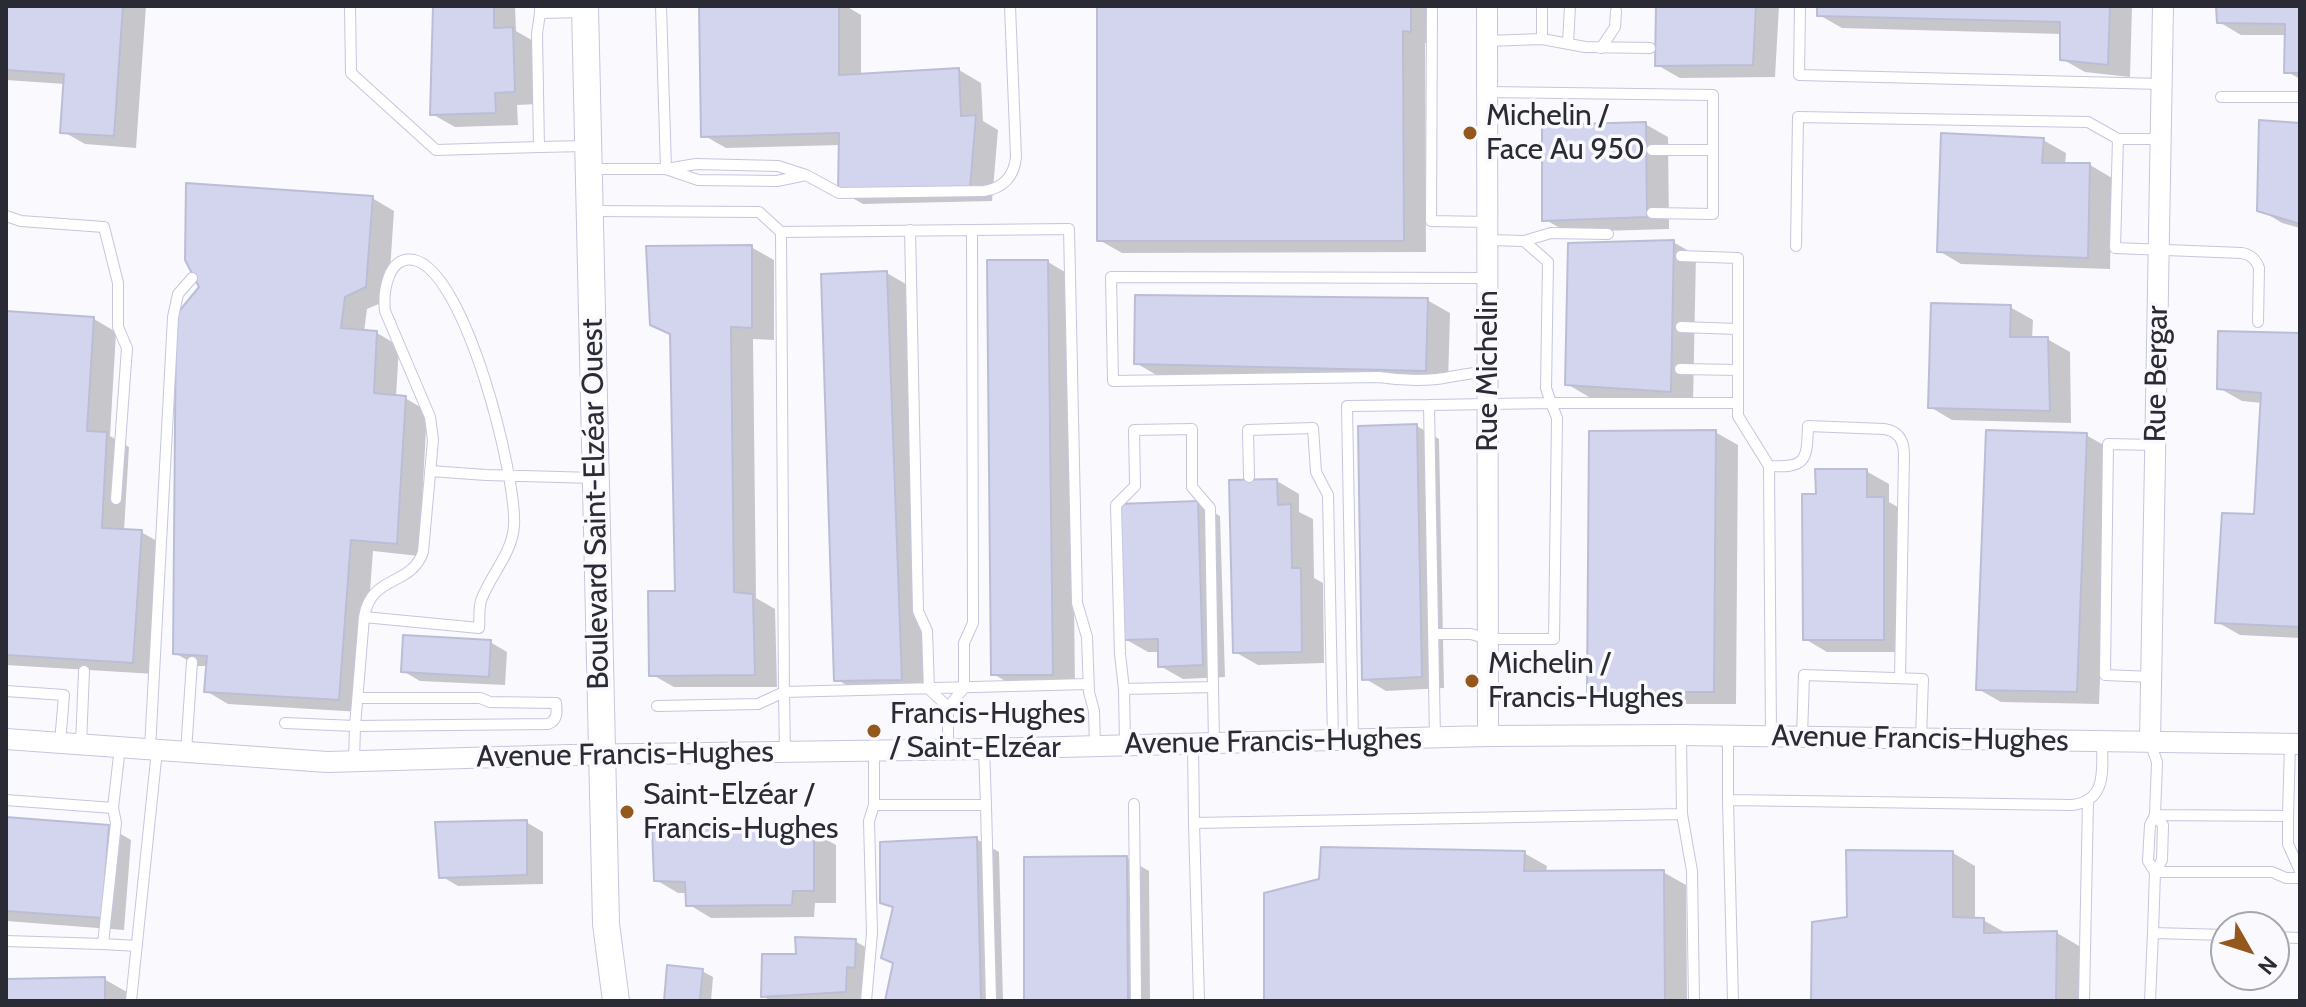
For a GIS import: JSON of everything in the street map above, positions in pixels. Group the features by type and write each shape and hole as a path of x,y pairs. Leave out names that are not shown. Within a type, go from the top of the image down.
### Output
{"street":[{"name":"Rue Michelin","path":"1487,6 1488,736"},
{"name":"Rue Bergar","path":"2150,742 2163,6"},
{"name":"Boulevard Saint-Elzéar Ouest","path":"585,9 606,924 616,1001"},
{"name":"Avenue Francis-Hughes","path":"6,739 292,760 354,761 1488,736 1681,735 2295,744"}],"lane":[{"path":"350,6 351,73 436,150 539,147 666,169 696,164 778,166 806,175 839,193 984,191 1005,183 1012,174 1016,157 1010,6"},
{"path":"661,6 666,169"},
{"path":"1432,6 1431,221 1524,241 1548,262 1546,388 1557,418 1554,639 1488,639 1471,634 1433,634"},
{"path":"1542,6 1542,39"},
{"path":"1568,44 1570,6"},
{"path":"1800,6 1799,75 2162,84"},
{"path":"539,147 537,34 540,9 585,9"},
{"path":"1601,48 1615,27 1616,11"},
{"path":"1487,41 1542,39 1601,48 1650,48"},
{"path":"1487,92 1713,95 1713,214 1652,213"},
{"path":"2221,97 2300,97"},
{"path":"1796,246 1798,117 2088,122 2118,139 2161,139"},
{"path":"2118,139 2115,248 2250,255 2259,268 2258,322"},
{"path":"1652,150 1713,150"},
{"path":"590,211 759,212 781,232 1069,229 1077,603 1087,637 1088,684 1094,711 1095,746"},
{"path":"6,219 104,227 118,283 118,327 127,348 116,499"},
{"path":"910,230 918,611 927,631 929,689 948,707"},
{"path":"948,749 948,707 964,688 964,643 973,623 972,230"},
{"path":"781,232 785,752"},
{"path":"1524,241 1551,233 1608,234"},
{"path":"1681,256 1738,258 1738,416 1769,466 1771,737"},
{"path":"354,761 355,726 364,617 366,607 373,593 409,571 421,558 433,440 430,417 385,311 384,295 388,278 408,260 422,264 438,277 477,355 491,397 514,499 513,537 480,601 479,628 364,617"},
{"path":"1487,278 1111,277 1113,381 1379,377 1399,380 1488,372"},
{"path":"131,1001 153,750 173,317 178,294 192,278"},
{"path":"1681,327 1738,329"},
{"path":"1680,369 1738,370"},
{"path":"1343,740 1347,406 1738,403"},
{"path":"1429,405 1435,738"},
{"path":"1769,466 1792,467 1803,461 1807,454 1808,426 1889,429 1900,437 1904,455 1900,678"},
{"path":"1249,477 1248,430 1313,428 1316,472 1328,495 1343,740"},
{"path":"1125,745 1116,505 1135,486 1134,430 1192,429 1192,487 1210,508 1213,687 1194,823 1199,1001"},
{"path":"2152,677 2105,675 2108,444 2155,445"},
{"path":"430,471 595,478"},
{"path":"186,752 192,662"},
{"path":"81,745 84,671"},
{"path":"1802,737 1804,675 1923,679 1921,739"},
{"path":"657,706 758,704 784,692 1088,684"},
{"path":"1124,689 1213,687"},
{"path":"6,691 64,695 60,743"},
{"path":"285,723 355,726 548,724 557,712 556,703 490,702 480,698 358,698"},
{"path":"62,717 82,718"},
{"path":"1681,735 1682,814 1692,871 1694,1001"},
{"path":"1728,736 1733,1001"},
{"path":"1728,800 2072,805 2088,800 2096,793 2101,782 2102,741"},
{"path":"2150,742 2157,762 2155,815 2150,825 2148,861 2155,872 2150,1001"},
{"path":"2295,744 2288,844 2300,871"},
{"path":"103,944 116,823 113,808 120,747"},
{"path":"866,1001 872,933 869,821 874,805 874,749"},
{"path":"984,749 991,1001"},
{"path":"6,800 113,808"},
{"path":"2084,1001 2088,800"},
{"path":"1134,804 1136,1001"},
{"path":"874,805 986,805"},
{"path":"1194,823 1682,814"},
{"path":"2155,815 2288,816"},
{"path":"2155,872 2272,872 2286,878 2300,878"},
{"path":"2153,933 2210,935"},
{"path":"6,941 137,946"}],"building":[{"path":"6,6 123,6 114,136 60,133 64,74 6,70"},
{"path":"433,6 494,6 494,28 513,27 515,92 495,93 496,113 430,115"},
{"path":"699,6 839,6 839,75 959,68 961,116 976,115 970,189 838,192 839,133 701,137"},
{"path":"1097,6 1411,6 1411,32 1403,31 1404,241 1097,241"},
{"path":"1656,6 1756,6 1753,65 1655,66"},
{"path":"1817,6 2110,6 2108,65 2060,60 2060,22 1817,16"},
{"path":"2216,6 2300,6 2300,73 2284,73 2285,24 2217,23"},
{"path":"2259,120 2300,123 2300,224 2257,211"},
{"path":"1646,122 1647,217 1542,221 1542,125"},
{"path":"1941,133 2044,138 2042,163 2090,163 2088,258 1937,252"},
{"path":"186,183 373,196 366,287 345,297 341,328 377,331 374,393 406,396 397,544 351,540 339,700 204,692 207,656 173,654 176,315 199,287 185,260"},
{"path":"1674,240 1671,392 1565,385 1568,243"},
{"path":"752,245 752,328 731,327 734,592 753,594 755,675 649,676 648,591 675,591 670,334 650,325 646,246"},
{"path":"987,260 1048,260 1053,675 991,675"},
{"path":"887,271 902,680 834,681 821,274"},
{"path":"1135,295 1428,298 1426,371 1134,364"},
{"path":"1931,303 2011,305 2010,337 2048,337 2050,411 1928,408"},
{"path":"6,311 94,317 87,431 107,432 102,528 142,530 133,663 6,655"},
{"path":"2218,331 2300,333 2300,627 2215,623 2222,513 2254,514 2261,393 2217,389"},
{"path":"1417,424 1422,677 1362,680 1358,426"},
{"path":"1716,430 1714,692 1587,692 1589,431"},
{"path":"1986,430 2087,433 2077,692 1976,690"},
{"path":"1815,469 1867,469 1867,497 1884,497 1884,640 1803,640 1802,494 1816,494"},
{"path":"1277,479 1278,505 1291,504 1292,568 1301,568 1302,652 1233,653 1229,480"},
{"path":"1198,501 1203,665 1158,667 1158,639 1123,640 1119,504"},
{"path":"403,635 491,640 489,677 401,672"},
{"path":"6,817 109,825 102,918 6,911"},
{"path":"527,820 527,875 439,878 435,822"},
{"path":"652,828 814,830 814,891 793,891 792,905 686,906 685,882 654,881"},
{"path":"977,837 981,1001 885,1001 893,963 881,958 893,907 880,903 880,842"},
{"path":"1321,847 1525,851 1524,871 1664,870 1665,1001 1264,1001 1264,893 1319,879"},
{"path":"1846,850 1953,851 1953,917 1984,918 1984,933 2057,931 2056,1001 1811,1001 1812,922 1847,917"},
{"path":"1127,856 1128,1001 1024,1001 1024,857"},
{"path":"795,937 856,939 855,968 847,967 846,992 761,997 762,954 796,954"},
{"path":"667,965 703,969 700,1000 704,1001 664,1001"},
{"path":"105,977 105,1001 6,1001 6,979"}],"place":[{"name":"Michelin / Face Au 950","path":"1470,133"},
{"name":"Michelin / Francis-Hughes","path":"1472,681"},
{"name":"Francis-Hughes / Saint-Elzéar","path":"874,731"},
{"name":"Saint-Elzéar / Francis-Hughes","path":"627,812"}]}
